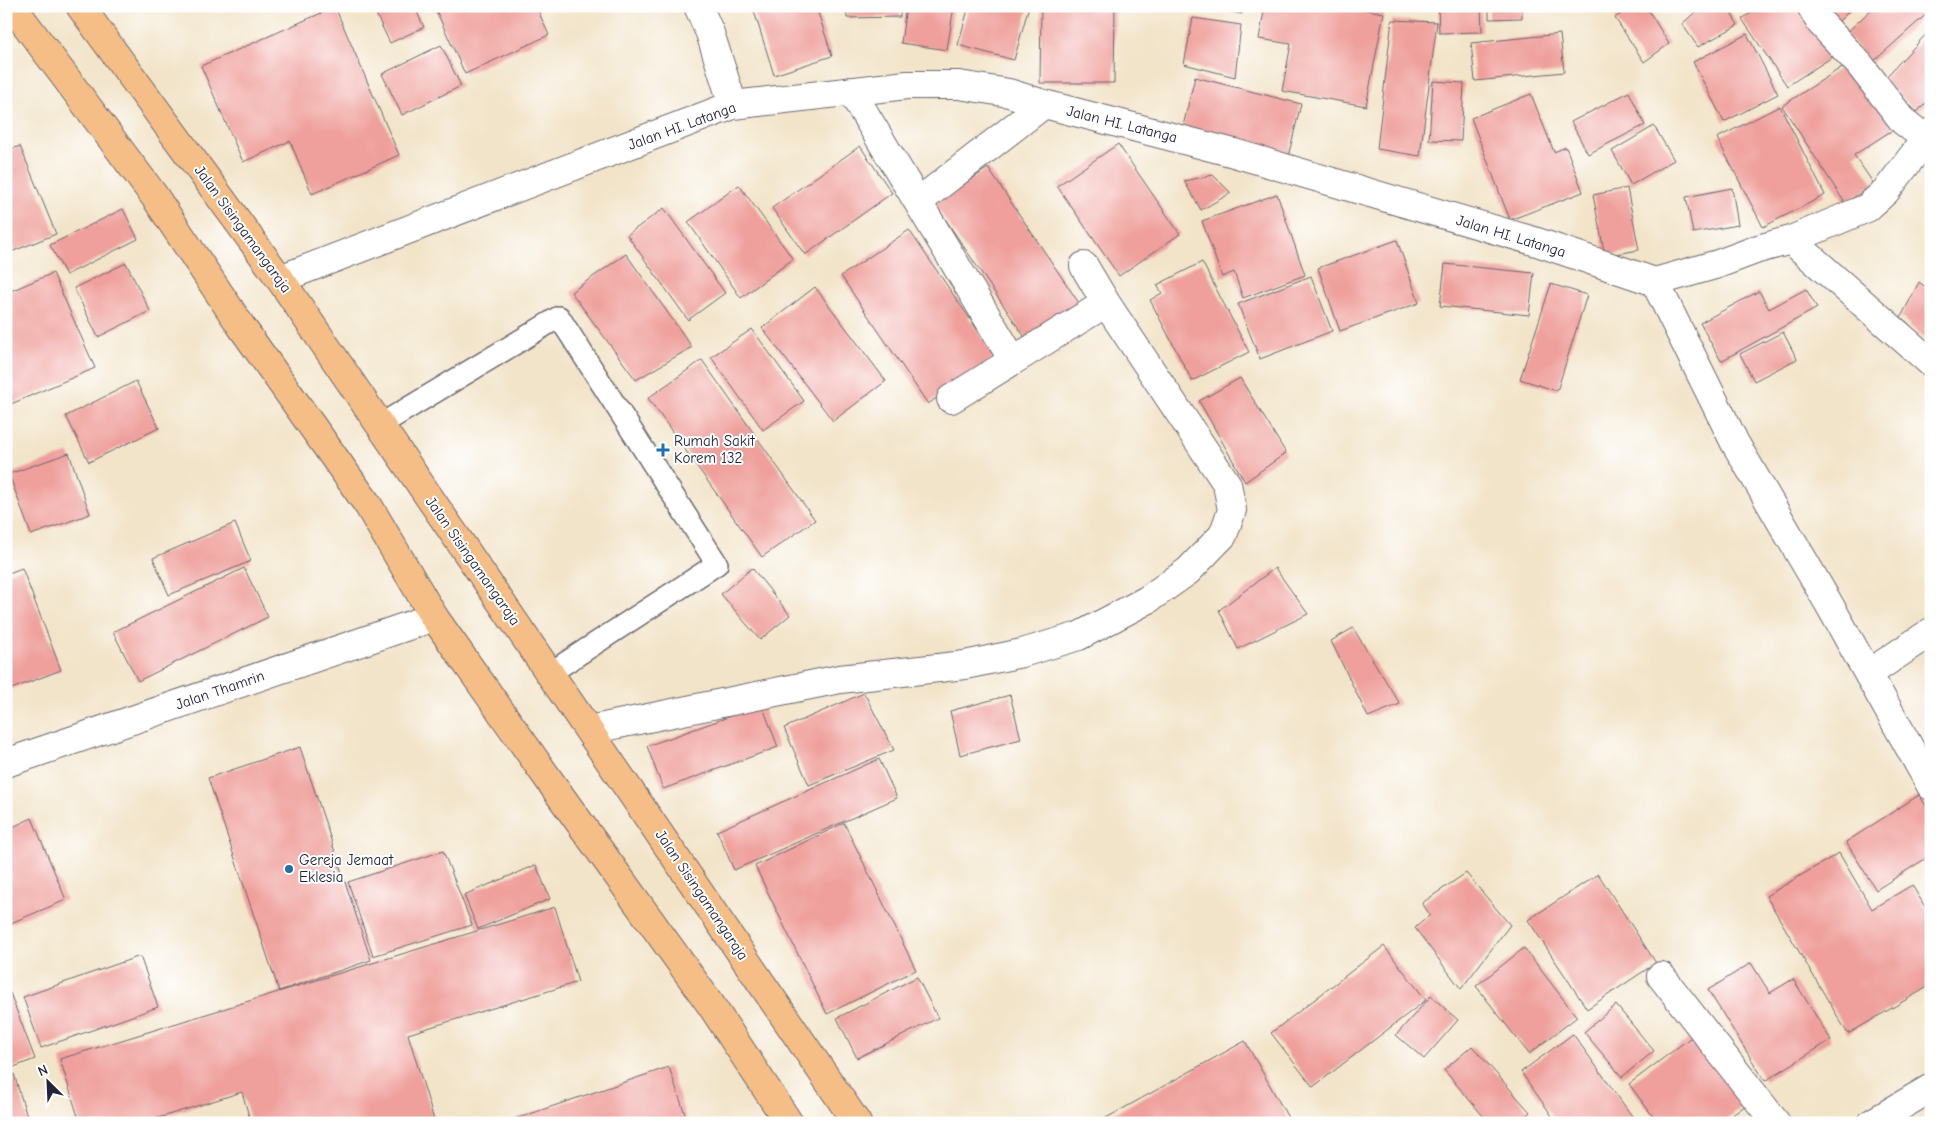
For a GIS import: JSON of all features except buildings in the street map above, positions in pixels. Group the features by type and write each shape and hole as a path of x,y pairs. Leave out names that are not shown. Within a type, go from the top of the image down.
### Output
{"main road":[{"name":"Jalan Sisingamangaraja","path":"80,6 280,279 858,1123"},
{"path":"24,10 155,196 241,326 368,505 434,617 710,1005 789,1123"}],"street":[{"path":"698,6 710,33 733,105"},
{"path":"1811,6 1820,22 1860,65 1903,121 1928,136 1886,191 1867,208 1791,240 1655,282 1735,443 1931,786"},
{"name":"Jalan HI. Latanga","path":"280,279 733,105 907,85 959,84 1009,93 1044,104 1234,153 1537,242 1655,282"},
{"path":"851,91 1013,360"},
{"path":"918,202 1044,104"},
{"path":"1791,240 1931,363"},
{"path":"589,730 840,679 965,665 1022,652 1080,636 1147,600 1188,571 1223,535 1232,510 1227,484 1106,303 1084,266"},
{"path":"951,398 1106,303"},
{"name":"Jalan Thamrin","path":"6,763 434,617"},
{"path":"1868,674 1931,632"},
{"path":"1661,976 1776,1123"},
{"path":"1872,1123 1931,1088"}],"lane":[{"path":"380,425 559,317 717,564 550,673"}],"place":[{"name":"Rumah Sakit Korem 132","path":"663,450"},
{"name":"Gereja Jemaat Eklesia","path":"289,869"}]}
